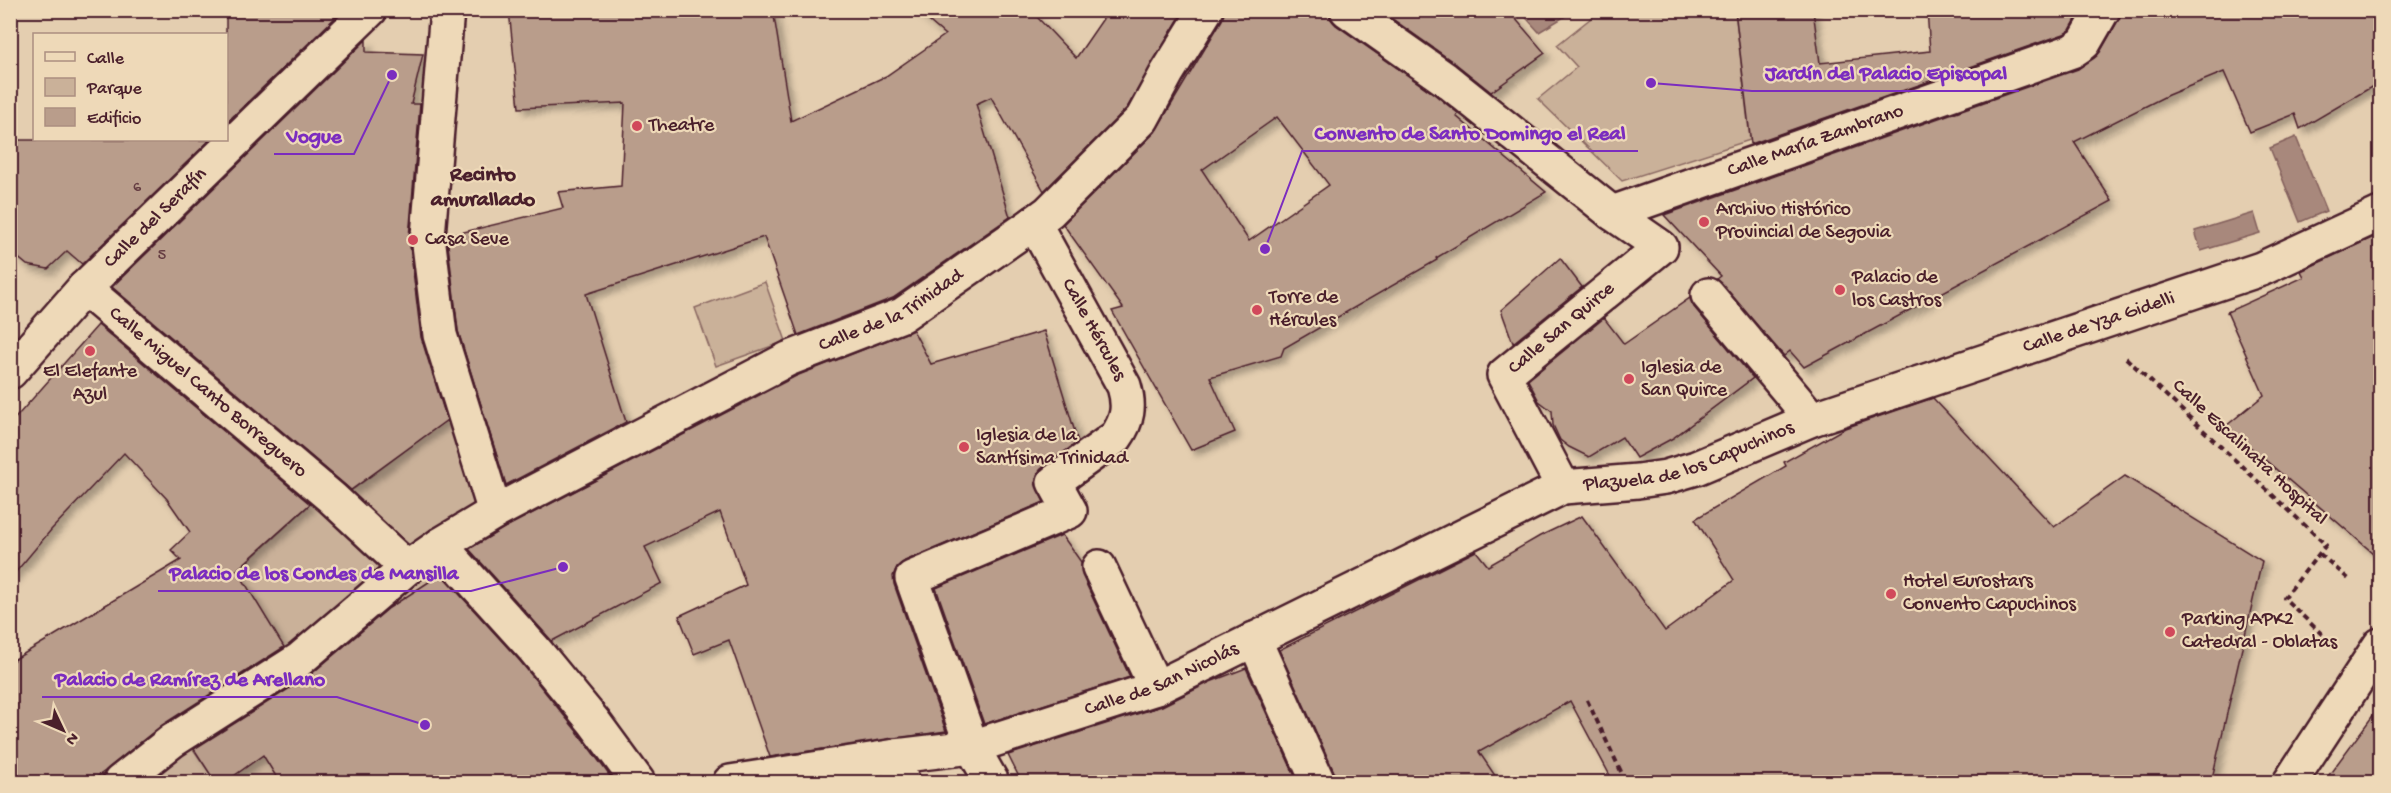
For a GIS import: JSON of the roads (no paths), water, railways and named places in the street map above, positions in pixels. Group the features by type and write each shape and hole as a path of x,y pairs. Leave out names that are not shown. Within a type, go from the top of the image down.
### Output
{"street":[{"name":"Calle del Serafín","path":"15,357 370,10"},
{"path":"447,10 428,236 440,335 495,512"},
{"name":"Calle de la Trinidad","path":"120,783 172,741 299,660 407,568 440,545 495,512 788,359 902,315 1034,223 1049,212 1142,119 1206,10"},
{"path":"1347,10 1445,79 1612,213"},
{"name":"Calle María Zambrano","path":"1612,213 2072,51 2084,43 2103,10"},
{"name":"Calle San Quirce","path":"1563,488 1504,375 1661,247 1612,213"},
{"name":"Calle de Yza Gidelli","path":"1812,419 2262,270 2380,214"},
{"name":"Calle Hércules","path":"972,747 912,578 1070,511 1054,482 1116,437 1127,417 1127,397 1124,386 1034,223"},
{"name":"Calle Miguel Canto Borreguero","path":"84,288 332,498 407,568"},
{"path":"1708,295 1812,419"},
{"name":"Plazuela de los Capuchinos","path":"1563,488 1666,477 1696,468 1812,419"},
{"name":"Calle de San Nicolás","path":"730,783 899,769 1156,688 1563,488"},
{"path":"440,545 534,649 594,722 639,783"},
{"path":"1099,567 1156,688"},
{"path":"1254,639 1318,783"},
{"path":"2290,783 2380,645"},
{"path":"972,747 992,783"}],"place":[{"name":"Vogue","path":"392,75"},
{"name":"Jardín del Palacio Episcopal","path":"1651,83"},
{"name":"Theatre","path":"637,126"},
{"name":"Archivo Histórico Provincial de Segovia","path":"1704,222"},
{"name":"Casa Seve","path":"413,240"},
{"name":"Convento de Santo Domingo el Real","path":"1265,249"},
{"name":"Palacio de los Castros","path":"1840,290"},
{"name":"Torre de Hércules","path":"1257,310"},
{"name":"El Elefante Azul","path":"90,351"},
{"name":"Iglesia de San Quirce","path":"1629,379"},
{"name":"Iglesia de la Santísima Trinidad","path":"964,447"},
{"name":"Palacio de los Condes de Mansilla","path":"563,567"},
{"name":"Hotel Eurostars Convento Capuchinos","path":"1891,594"},
{"name":"Parking APK2 Catedral - Oblatas","path":"2170,632"},
{"name":"Palacio de Ramírez de Arellano","path":"425,725"}],"district":[{"name":"Recinto amurallado","path":"483,188"}]}
